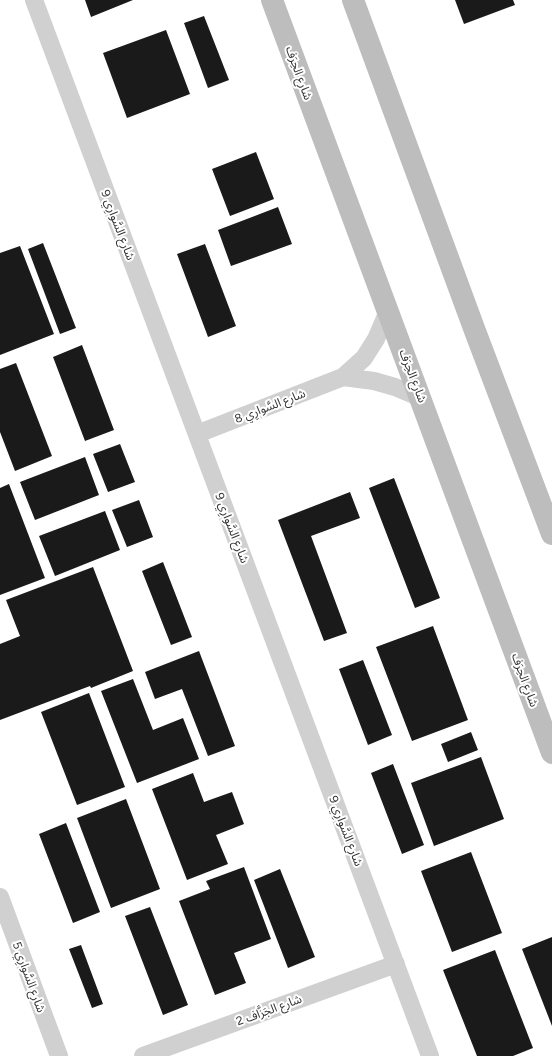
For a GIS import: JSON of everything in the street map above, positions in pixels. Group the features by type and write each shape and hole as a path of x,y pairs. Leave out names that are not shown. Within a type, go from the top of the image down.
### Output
{"street":[{"name":"شارع السَّوارِي 9","path":"34,0 430,1056"},
{"name":"شارع الحِرَف","path":"272,0 552,753"},
{"path":"353,0 552,534"},
{"name":"شارع السَّوارِي 8","path":"197,434 343,377 364,358 376,339 388,311"},
{"name":"شارع السَّوارِي 8","path":"343,377 374,381 395,387 421,398"},
{"name":"شارع السَّوارِي 5","path":"0,898 59,1056"},
{"name":"شارع الجَزَّاف 2","path":"143,1056 396,964"}],"building":[{"path":"85,0 133,0 91,17"},
{"path":"455,0 513,0 515,5 464,24"},
{"path":"204,16 229,80 208,88 184,23"},
{"path":"166,30 190,94 127,118 103,53"},
{"path":"256,152 274,199 230,216 212,169"},
{"path":"278,207 292,244 231,266 218,230"},
{"path":"43,243 76,328 60,334 28,249"},
{"path":"205,244 236,326 208,337 177,254"},
{"path":"20,246 54,334 0,355 0,253"},
{"path":"82,345 114,430 85,441 53,357"},
{"path":"16,363 52,456 15,471 0,432 0,369"},
{"path":"120,444 135,482 108,492 93,454"},
{"path":"85,457 99,495 35,520 20,482"},
{"path":"394,478 440,598 415,608 369,488"},
{"path":"9,484 45,578 0,595 0,488"},
{"path":"350,492 360,518 311,536 347,633 324,641 278,520"},
{"path":"139,500 153,537 127,547 112,510"},
{"path":"105,511 120,550 55,576 39,536"},
{"path":"163,562 192,637 171,645 142,571"},
{"path":"93,567 133,671 91,688 90,686 0,720 0,644 20,636 6,600"},
{"path":"433,626 468,720 412,741 376,647"},
{"path":"199,651 235,746 208,756 182,689 155,699 145,672"},
{"path":"363,660 392,735 368,745 339,669"},
{"path":"133,679 153,730 183,718 199,759 137,783 101,691"},
{"path":"89,693 125,787 77,805 41,712"},
{"path":"471,732 478,750 448,762 441,744"},
{"path":"481,757 504,819 434,846 411,783"},
{"path":"393,764 424,845 402,854 371,773"},
{"path":"193,773 204,802 232,792 244,824 216,835 228,864 187,880 152,789"},
{"path":"126,799 160,889 111,908 77,818"},
{"path":"66,823 100,912 73,923 39,834"},
{"path":"471,852 502,933 452,952 421,871"},
{"path":"244,867 271,939 234,953 246,983 215,995 179,901 210,889 206,881"},
{"path":"280,869 315,957 288,968 254,880"},
{"path":"150,907 188,1005 163,1015 125,916"},
{"path":"552,937 552,1026 522,949"},
{"path":"81,945 103,1004 92,1008 69,949"},
{"path":"495,950 533,1048 513,1056 477,1056 443,970"}]}
